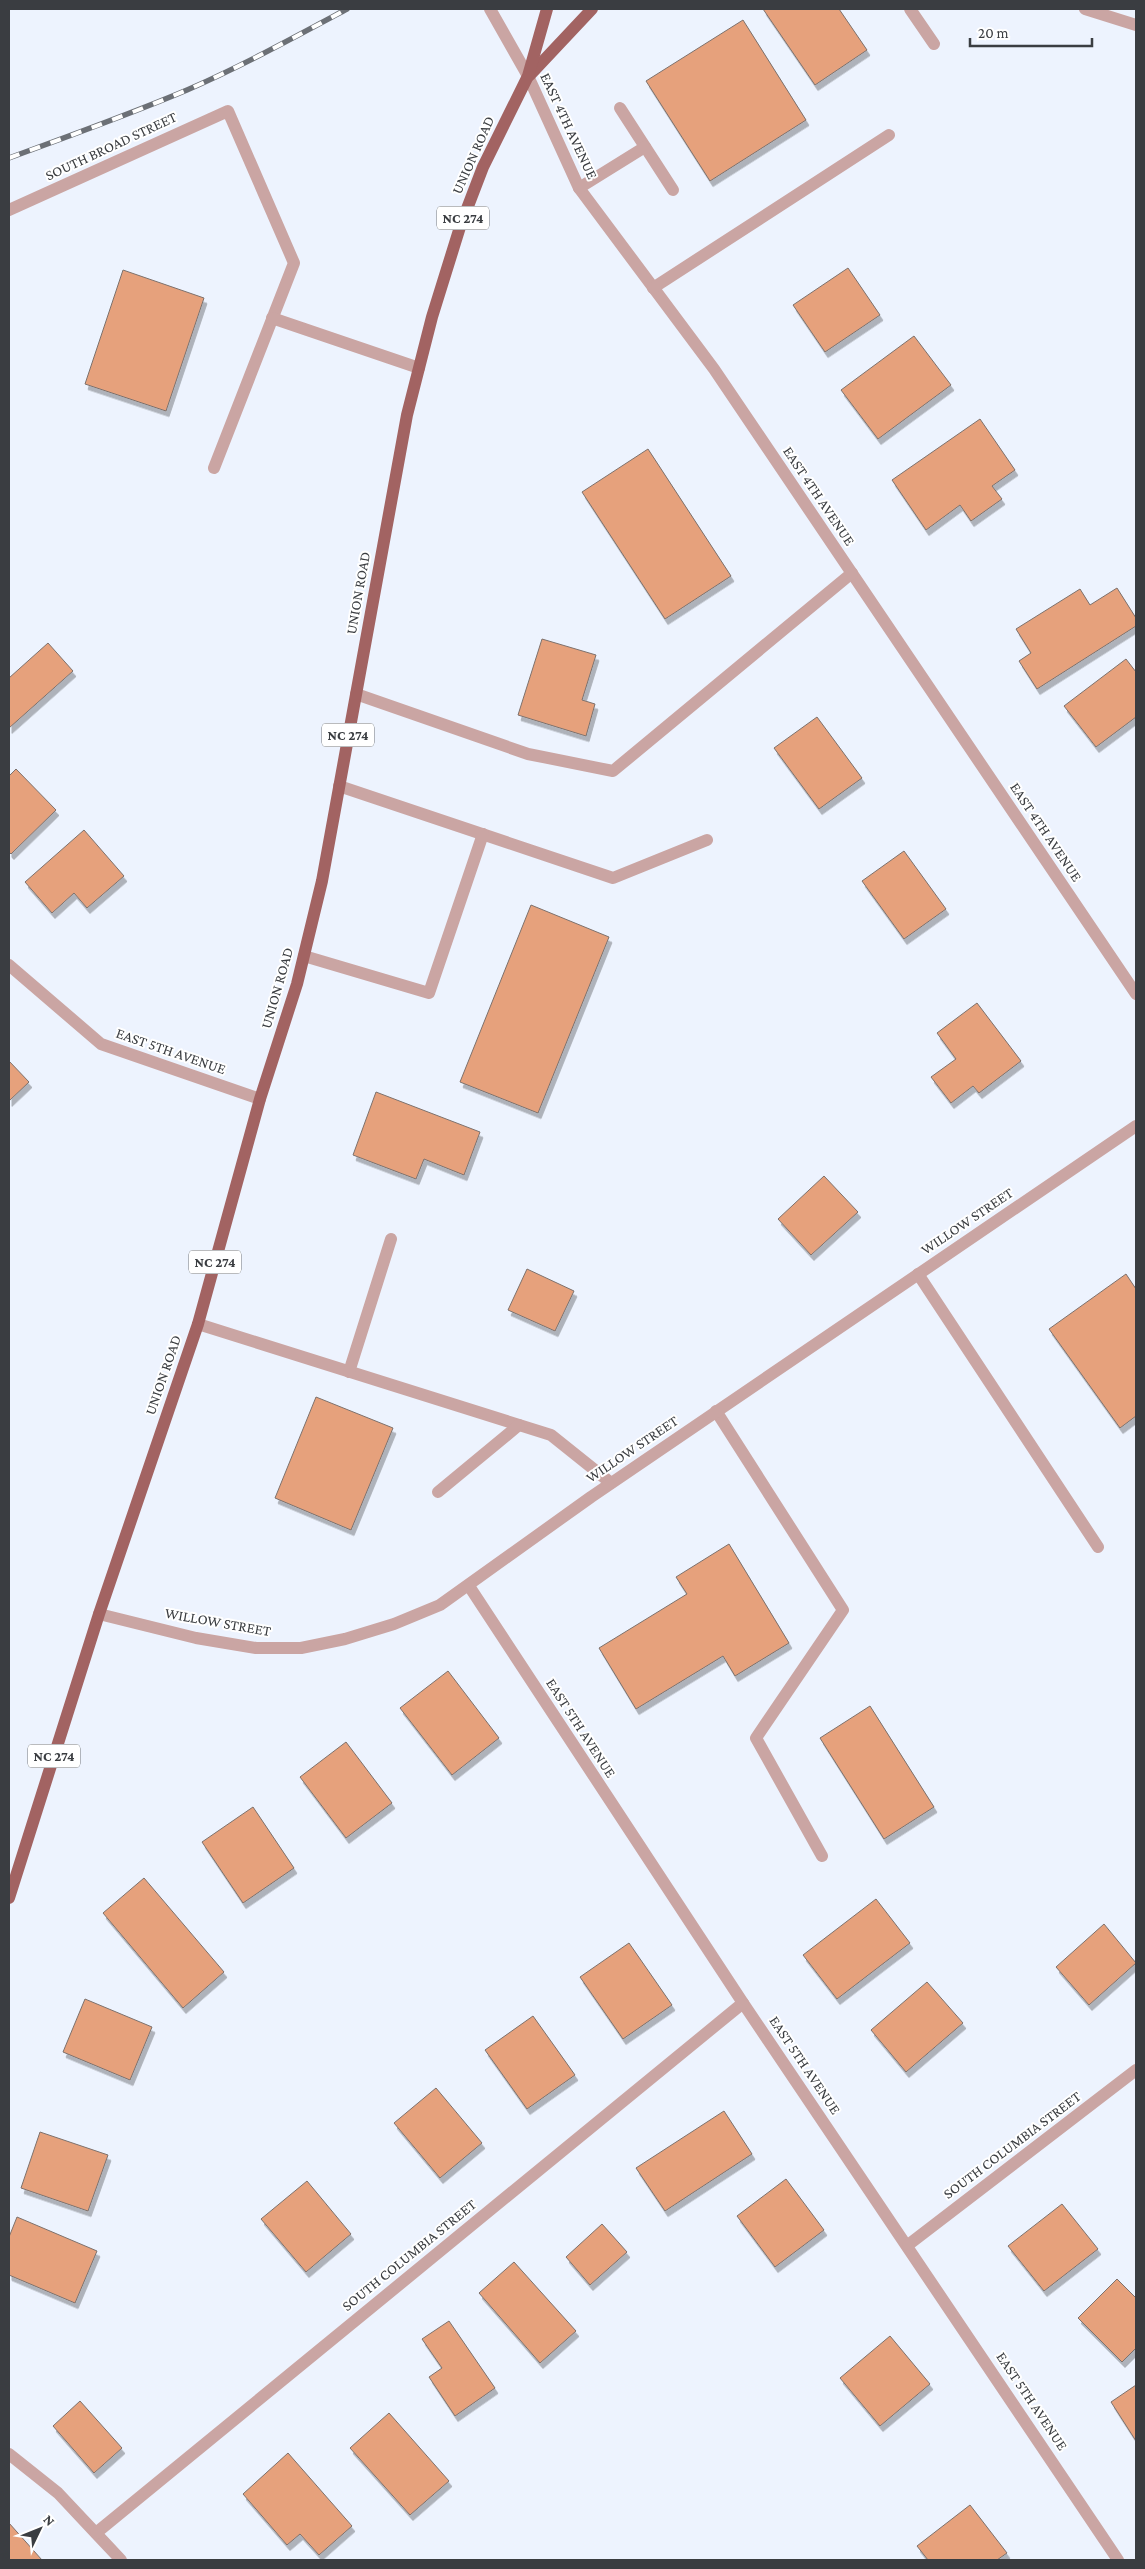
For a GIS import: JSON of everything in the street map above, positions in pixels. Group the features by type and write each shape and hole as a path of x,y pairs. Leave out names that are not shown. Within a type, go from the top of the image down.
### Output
{"main road":[{"name":"NC 274","path":"528,76 547,9"},
{"name":"NC 274","path":"528,76 592,9"},
{"name":"UNION ROAD","path":"9,1898 99,1614 198,1324 260,1098 304,956 322,881 408,415 419,368 460,226 483,167 528,76"}],"street":[{"name":"EAST 4TH AVENUE","path":"490,9 528,76 579,188 714,369 1136,994"},
{"path":"910,9 934,44"},
{"path":"1086,9 1136,24"},
{"path":"620,108 673,190"},
{"name":"SOUTH BROAD STREET","path":"9,210 228,110 294,263 272,318"},
{"path":"654,288 889,135"},
{"path":"579,188 646,147"},
{"path":"214,468 272,318 419,368"},
{"path":"356,694 528,754 613,771 852,573"},
{"path":"339,786 613,878 707,840"},
{"path":"304,956 429,993 482,834"},
{"name":"EAST 5TH AVENUE","path":"9,965 101,1044 260,1098"},
{"name":"WILLOW STREET","path":"99,1614 196,1638 256,1648 301,1648 345,1639 394,1624 440,1605 611,1483 1136,1126"},
{"path":"349,1372 391,1239"},
{"path":"918,1274 1098,1547"},
{"path":"198,1324 551,1435 611,1483"},
{"path":"716,1411 843,1610 756,1738 822,1856"},
{"path":"438,1492 519,1425"},
{"name":"EAST 5TH AVENUE","path":"469,1586 743,2003 908,2245 1118,2560"},
{"name":"SOUTH COLUMBIA STREET","path":"96,2533 743,2003"},
{"name":"SOUTH COLUMBIA STREET","path":"908,2245 1136,2070"},
{"path":"9,2454 58,2493 121,2560"}],"building":[{"path":"763,9 839,9 867,50 815,85"},
{"path":"743,20 806,120 710,181 646,81"},
{"path":"848,268 880,315 825,352 793,305"},
{"path":"123,270 204,298 166,411 85,384"},
{"path":"914,336 951,385 878,439 841,390"},
{"path":"980,419 1015,470 992,486 1002,499 971,521 960,505 926,530 892,480"},
{"path":"648,449 731,576 665,619 582,492"},
{"path":"1117,588 1136,618 1136,626 1037,689 1019,661 1031,653 1016,629 1080,589 1090,605"},
{"path":"542,639 596,655 582,700 595,704 586,736 518,715"},
{"path":"48,643 73,671 9,728 9,678"},
{"path":"1126,659 1136,672 1136,717 1096,747 1064,706"},
{"path":"817,717 862,778 819,809 774,748"},
{"path":"16,769 56,810 11,854 9,852 9,776"},
{"path":"84,830 124,876 87,908 74,893 52,913 25,882"},
{"path":"904,851 946,909 904,939 862,881"},
{"path":"531,905 609,937 538,1113 460,1082"},
{"path":"977,1003 1021,1061 979,1093 973,1086 951,1103 931,1077 956,1059 937,1033"},
{"path":"9,1061 29,1082 9,1101"},
{"path":"376,1092 480,1132 464,1175 424,1159 416,1179 353,1155"},
{"path":"824,1176 858,1212 811,1255 778,1219"},
{"path":"527,1269 574,1291 555,1331 508,1310"},
{"path":"1126,1274 1136,1289 1136,1416 1120,1428 1049,1329"},
{"path":"316,1397 393,1428 351,1530 275,1498"},
{"path":"729,1544 789,1643 735,1676 723,1656 636,1709 599,1648 687,1594 676,1577"},
{"path":"448,1671 499,1738 452,1775 400,1708"},
{"path":"870,1706 934,1807 884,1839 820,1738"},
{"path":"346,1742 392,1803 346,1838 300,1777"},
{"path":"253,1807 294,1868 243,1903 202,1842"},
{"path":"144,1878 224,1972 183,2008 103,1913"},
{"path":"876,1899 910,1943 837,1999 803,1955"},
{"path":"1104,1924 1136,1963 1089,2005 1056,1967"},
{"path":"629,1943 672,2005 623,2039 580,1977"},
{"path":"927,1982 963,2023 906,2072 871,2030"},
{"path":"85,1999 152,2027 130,2080 63,2052"},
{"path":"533,2016 575,2075 527,2109 485,2050"},
{"path":"436,2088 482,2143 440,2178 394,2123"},
{"path":"724,2111 752,2154 665,2211 636,2168"},
{"path":"40,2132 108,2155 88,2211 21,2188"},
{"path":"786,2179 824,2230 775,2267 737,2216"},
{"path":"307,2181 351,2234 306,2272 261,2219"},
{"path":"1062,2204 1098,2249 1044,2291 1008,2246"},
{"path":"17,2217 97,2251 75,2303 9,2275 9,2237"},
{"path":"602,2224 627,2252 590,2285 566,2257"},
{"path":"514,2262 576,2331 540,2363 479,2293"},
{"path":"1117,2279 1136,2298 1136,2348 1122,2362 1078,2318"},
{"path":"449,2321 495,2388 455,2416 429,2377 442,2368 422,2339"},
{"path":"890,2336 930,2384 880,2426 840,2378"},
{"path":"1136,2385 1136,2441 1111,2402"},
{"path":"80,2401 122,2448 94,2473 53,2426"},
{"path":"389,2413 449,2481 410,2515 350,2448"},
{"path":"288,2453 352,2526 319,2555 300,2534 287,2545 243,2494"},
{"path":"970,2505 1007,2553 997,2560 928,2560 917,2546"},
{"path":"9,2523 42,2560 9,2560"}],"railway":[{"path":"9,158 121,117 208,81 347,9"}]}
